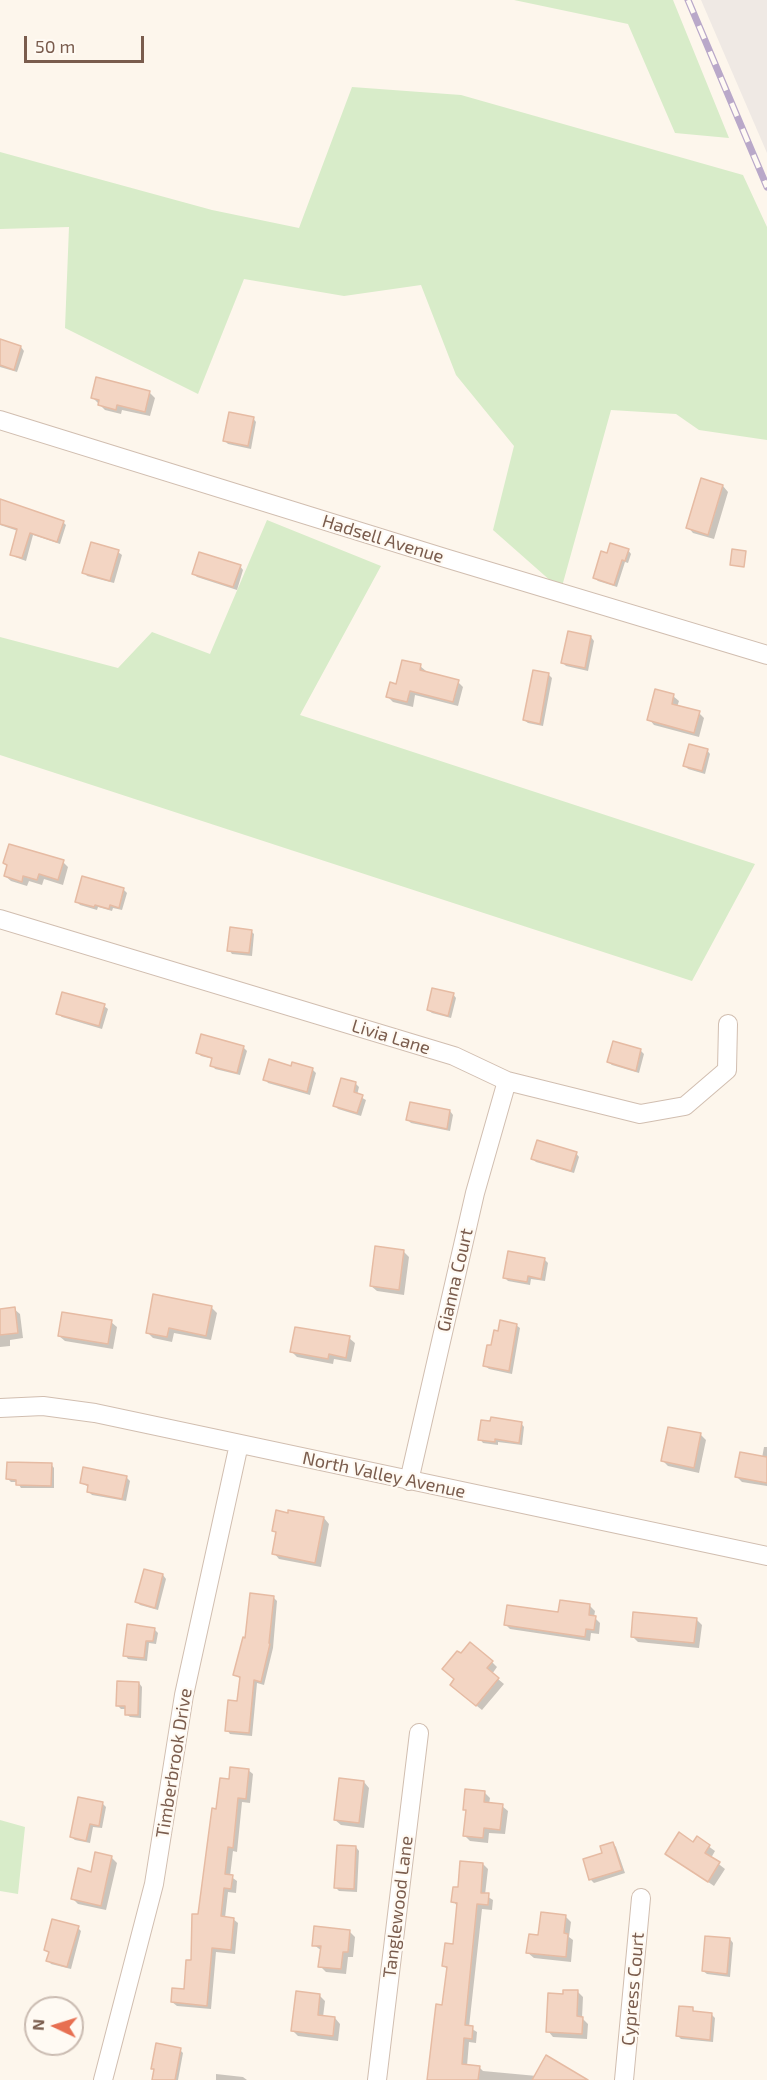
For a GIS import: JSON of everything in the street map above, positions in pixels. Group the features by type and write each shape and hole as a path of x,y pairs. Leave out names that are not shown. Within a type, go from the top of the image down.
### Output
{"street":[{"name":"Hadsell Avenue","path":"0,420 434,555 767,655"},
{"name":"Livia Lane","path":"0,920 454,1056 507,1081 640,1114 685,1106 727,1070 728,1024"},
{"name":"Gianna Court","path":"409,1481 475,1193 507,1081"},
{"name":"North Valley Avenue","path":"0,1408 43,1406 69,1408 767,1556"},
{"name":"Timberbrook Drive","path":"103,2080 154,1884 184,1695 240,1444"},
{"name":"Tanglewood Lane","path":"377,2080 419,1733"},
{"name":"Cypress Court","path":"624,2080 641,1898"}],"shaded area":[{"path":"701,0 767,0 767,153"}],"green space":[{"path":"514,0 673,0 729,138 675,133 628,24"},
{"path":"352,87 461,95 743,175 767,227 767,440 699,430 676,414 611,410 561,590 493,530 514,446 456,375 421,285 344,296 244,279 198,394 65,328 69,227 0,229 0,152 212,210 299,228"},
{"path":"267,520 381,566 300,715 755,864 692,981 0,755 0,637 118,668 152,632 210,654"},
{"path":"0,1820 25,1827 18,1894 0,1891"}],"building":[{"path":"0,339 21,346 14,370 0,365"},
{"path":"96,377 150,391 145,412 117,405 116,410 98,405 99,400 91,398"},
{"path":"229,412 254,417 248,446 223,441"},
{"path":"701,478 723,485 708,535 686,528"},
{"path":"0,499 64,521 57,542 30,533 22,558 10,555 17,529 0,524"},
{"path":"91,542 119,550 110,581 82,573"},
{"path":"610,543 629,549 625,561 622,560 614,585 593,578 601,551 607,553"},
{"path":"732,549 746,551 744,567 730,565"},
{"path":"199,552 241,565 233,587 192,574"},
{"path":"568,631 591,636 585,668 561,663"},
{"path":"402,660 421,664 420,670 459,680 453,702 410,691 407,702 386,697 390,682 396,684"},
{"path":"533,670 549,673 540,724 523,720"},
{"path":"655,689 674,694 672,704 700,711 694,733 647,720"},
{"path":"689,744 708,749 702,771 683,766"},
{"path":"9,844 64,860 58,880 39,874 37,880 23,876 22,882 4,876 7,865 3,863"},
{"path":"82,876 124,888 119,908 110,905 109,909 95,905 94,907 75,902"},
{"path":"230,927 252,930 249,953 227,951"},
{"path":"432,988 454,993 448,1016 427,1010"},
{"path":"62,992 105,1004 99,1026 56,1014"},
{"path":"201,1034 244,1046 237,1073 210,1066 212,1058 196,1053"},
{"path":"613,1041 641,1049 636,1071 607,1062"},
{"path":"269,1059 291,1066 292,1062 313,1068 307,1092 263,1080"},
{"path":"341,1078 356,1082 354,1092 363,1095 357,1113 333,1106"},
{"path":"410,1102 450,1110 447,1129 406,1120"},
{"path":"537,1140 577,1152 571,1171 531,1159"},
{"path":"375,1246 404,1250 399,1290 370,1286"},
{"path":"508,1251 545,1258 541,1279 528,1276 527,1282 503,1278"},
{"path":"153,1294 212,1306 206,1336 169,1328 167,1337 146,1333"},
{"path":"15,1307 18,1333 0,1335 0,1309"},
{"path":"62,1312 112,1320 108,1344 58,1336"},
{"path":"500,1320 517,1324 509,1371 483,1366 487,1345 491,1345 494,1330 498,1331"},
{"path":"295,1327 350,1336 346,1358 329,1354 328,1359 290,1352"},
{"path":"491,1417 522,1422 519,1443 495,1439 495,1442 478,1440 481,1420 490,1421"},
{"path":"668,1427 701,1433 694,1468 661,1461"},
{"path":"740,1452 767,1457 767,1483 735,1477"},
{"path":"7,1462 52,1463 51,1486 16,1485 16,1480 6,1479"},
{"path":"83,1467 127,1476 122,1499 87,1492 88,1485 80,1483"},
{"path":"276,1510 324,1517 315,1563 272,1554 276,1532 272,1531"},
{"path":"144,1569 163,1574 155,1608 135,1602"},
{"path":"250,1593 274,1596 270,1644 261,1682 254,1680 249,1733 225,1731 228,1700 237,1701 240,1677 233,1675 243,1637 245,1638"},
{"path":"560,1600 590,1604 589,1615 596,1616 594,1630 586,1629 585,1637 504,1625 507,1605 558,1612"},
{"path":"633,1612 697,1618 694,1643 631,1637"},
{"path":"127,1624 155,1628 153,1641 146,1641 144,1658 123,1656"},
{"path":"470,1642 493,1661 487,1668 499,1678 476,1706 450,1685 454,1679 442,1669 457,1651 461,1653"},
{"path":"117,1681 139,1682 138,1715 125,1715 125,1706 116,1706"},
{"path":"230,1767 249,1769 246,1799 238,1798 233,1848 228,1847 225,1874 233,1875 231,1889 224,1888 221,1916 234,1918 231,1950 212,1948 207,2006 171,2002 172,1988 184,1989 186,1960 191,1960 192,1914 198,1914 212,1808 216,1809 220,1778 229,1779"},
{"path":"339,1778 364,1781 359,1823 334,1820"},
{"path":"465,1789 485,1791 484,1802 503,1804 500,1830 484,1828 483,1838 463,1836 466,1810 463,1810"},
{"path":"78,1797 103,1802 99,1826 90,1824 86,1841 70,1837"},
{"path":"679,1832 693,1842 697,1836 710,1845 705,1853 720,1862 708,1882 665,1854"},
{"path":"613,1842 622,1870 589,1880 583,1859 602,1853 600,1846"},
{"path":"337,1845 356,1846 354,1889 334,1888"},
{"path":"95,1852 112,1856 101,1906 71,1899 78,1868 91,1872"},
{"path":"460,1861 483,1863 481,1893 489,1893 488,1905 477,1904 465,2025 473,2026 472,2039 464,2038 462,2064 480,2066 478,2080 427,2080 436,2004 442,2005 447,1967 442,1966 445,1943 453,1944 457,1903 451,1902 453,1887 458,1887"},
{"path":"541,1912 566,1915 564,1933 568,1934 566,1957 526,1953 529,1934 538,1935"},
{"path":"52,1919 79,1926 67,1967 46,1961 49,1952 44,1950"},
{"path":"314,1926 350,1930 348,1952 343,1952 341,1969 318,1967 321,1946 312,1946"},
{"path":"705,1936 730,1938 727,1974 702,1971"},
{"path":"563,1990 578,1990 577,2016 583,2017 582,2034 546,2032 548,1993 563,1994"},
{"path":"296,1991 320,1994 318,2015 335,2017 333,2036 291,2031"},
{"path":"679,2006 693,2007 693,2011 712,2013 710,2040 676,2036"},
{"path":"156,2043 181,2048 175,2080 152,2080 154,2069 151,2069"},
{"path":"546,2055 588,2080 532,2080"}],"railway":[{"path":"688,0 767,187"}]}
